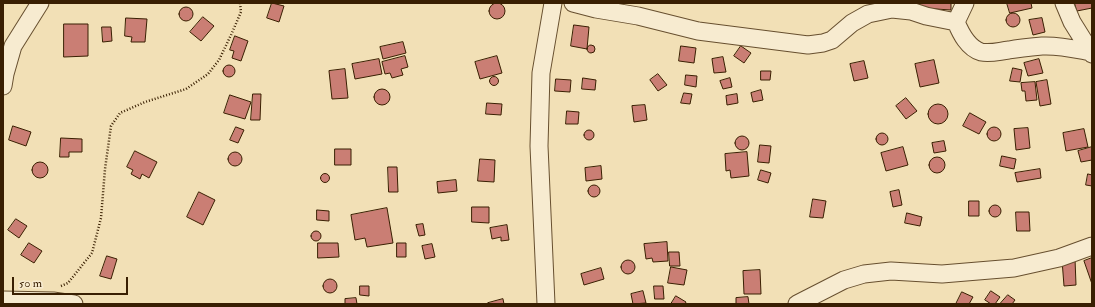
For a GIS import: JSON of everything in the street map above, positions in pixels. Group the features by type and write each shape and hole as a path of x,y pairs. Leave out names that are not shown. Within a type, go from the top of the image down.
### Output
{"street":[{"path":"3,86 4,74 13,46 40,3"},
{"path":"546,304 539,146 541,73 553,3"},
{"path":"573,3 596,9 638,16 698,31 808,45 832,40 852,24 868,14 892,10 911,11 926,16 956,22"},
{"path":"956,22 965,3"},
{"path":"1064,3 1072,22 1092,53"},
{"path":"956,22 962,35 970,45 980,51 992,53 1043,46 1067,47 1092,53"},
{"path":"797,304 844,280 864,274 891,272 942,274 1014,268 1059,258 1092,246"},
{"path":"3,300 53,301 74,304"}],"path":[{"path":"61,286 68,283 92,253 101,218 105,169 111,126 120,114 146,102 186,89 208,74 219,60 228,41 241,12 240,3"}],"building":[{"path":"272,3 284,6 279,22 267,18"},
{"path":"494,3 500,3 505,8 503,17 500,19 494,19 489,14 489,8"},
{"path":"920,3 951,3 951,10 920,8"},
{"path":"1007,3 1031,3 1032,8 1010,13"},
{"path":"1075,3 1092,3 1092,8 1077,11"},
{"path":"183,7 189,7 193,11 193,17 189,21 183,21 179,17 179,11"},
{"path":"1013,13 1018,15 1020,20 1018,25 1013,27 1008,25 1006,20 1008,15"},
{"path":"203,17 214,26 201,41 190,32"},
{"path":"126,18 147,19 145,42 131,42 132,37 125,36"},
{"path":"1042,18 1045,32 1033,35 1029,20"},
{"path":"64,24 88,24 88,56 64,57"},
{"path":"574,25 589,27 587,49 571,46"},
{"path":"102,27 111,27 112,41 103,42"},
{"path":"235,36 248,41 241,61 232,58 234,51 230,50"},
{"path":"403,42 406,53 383,59 380,47"},
{"path":"591,45 594,46 594,52 591,53 588,52 587,49 588,46"},
{"path":"681,46 696,48 694,63 679,61"},
{"path":"741,46 751,53 744,63 734,56"},
{"path":"405,56 408,67 401,69 403,75 392,78 390,73 385,74 382,62"},
{"path":"497,56 502,73 480,79 475,62"},
{"path":"723,57 726,72 714,73 712,59"},
{"path":"379,59 382,74 355,79 352,64"},
{"path":"1039,59 1043,73 1028,76 1024,63"},
{"path":"934,60 939,83 920,87 915,64"},
{"path":"864,61 868,78 854,81 850,64"},
{"path":"227,65 231,65 235,71 231,77 227,77 223,73 223,69"},
{"path":"1013,68 1022,70 1020,82 1010,81"},
{"path":"345,69 348,98 332,99 329,71"},
{"path":"761,71 771,71 770,80 761,80"},
{"path":"658,74 667,85 658,91 650,80"},
{"path":"686,75 697,76 696,87 685,85"},
{"path":"494,76 499,81 494,86 489,81"},
{"path":"583,78 596,80 595,90 582,89"},
{"path":"730,78 732,87 723,89 720,81"},
{"path":"556,79 571,80 570,92 555,91"},
{"path":"1047,80 1051,104 1040,106 1036,82"},
{"path":"1035,82 1037,100 1026,101 1025,91 1022,91 1021,83"},
{"path":"379,89 385,89 390,94 388,103 385,105 379,105 374,100 374,94"},
{"path":"761,90 763,100 753,102 751,93"},
{"path":"684,93 692,94 690,104 681,103"},
{"path":"253,94 261,94 260,120 251,120"},
{"path":"737,94 738,103 727,105 726,96"},
{"path":"230,95 251,102 245,119 224,113"},
{"path":"906,98 917,111 906,119 896,106"},
{"path":"487,103 502,104 501,115 486,114"},
{"path":"938,104 945,107 948,114 945,121 938,124 931,121 928,114 931,107"},
{"path":"645,105 647,120 634,122 632,106"},
{"path":"567,111 579,112 578,124 566,124"},
{"path":"970,113 986,122 979,134 963,126"},
{"path":"13,126 31,132 26,146 9,140"},
{"path":"236,127 244,130 238,143 230,140"},
{"path":"991,127 997,127 1001,131 1001,137 997,141 991,141 987,137 987,131"},
{"path":"1028,128 1030,148 1016,150 1014,129"},
{"path":"1084,129 1088,147 1066,151 1063,133"},
{"path":"587,130 591,130 593,131 593,139 587,140 584,137 584,133"},
{"path":"882,133 886,135 888,139 886,143 882,145 878,143 876,139 878,135"},
{"path":"742,136 747,138 749,143 747,148 742,150 737,148 735,143 737,138"},
{"path":"61,138 82,139 82,152 69,152 69,157 60,157"},
{"path":"944,141 946,151 934,153 932,143"},
{"path":"760,145 771,146 769,163 758,162"},
{"path":"903,147 908,165 886,171 881,153"},
{"path":"1092,147 1092,160 1081,162 1078,151"},
{"path":"335,149 351,149 351,165 335,165"},
{"path":"135,151 157,162 149,178 142,174 140,179 131,174 133,170 127,167"},
{"path":"235,152 240,154 242,159 240,164 235,166 230,164 228,159 230,154"},
{"path":"747,152 749,176 731,178 730,170 726,171 725,154"},
{"path":"1002,156 1016,159 1014,169 1000,166"},
{"path":"937,157 944,162 945,165 940,172 937,173 930,168 929,165 934,158"},
{"path":"480,159 495,160 494,182 478,181"},
{"path":"37,162 43,162 48,167 46,176 43,178 37,178 32,173 32,167"},
{"path":"601,166 602,179 586,181 585,168"},
{"path":"388,167 397,167 398,192 389,192"},
{"path":"1040,169 1041,178 1017,182 1015,173"},
{"path":"761,170 771,173 768,183 758,180"},
{"path":"323,174 327,174 329,178 327,182 323,182 321,180 321,176"},
{"path":"1088,174 1092,175 1092,186 1086,185"},
{"path":"456,180 457,191 438,193 437,182"},
{"path":"592,185 596,185 600,191 596,197 592,197 588,193 588,189"},
{"path":"899,190 902,205 893,207 890,192"},
{"path":"199,192 215,200 203,225 187,217"},
{"path":"813,199 826,201 823,218 810,217"},
{"path":"969,201 979,201 979,216 969,216"},
{"path":"993,205 997,205 1001,211 997,217 993,217 989,213 989,209"},
{"path":"472,207 489,207 489,223 472,222"},
{"path":"387,208 393,243 367,247 365,238 355,240 351,215"},
{"path":"317,210 329,211 329,221 317,220"},
{"path":"1016,212 1029,212 1030,231 1017,231"},
{"path":"907,213 922,217 920,226 905,223"},
{"path":"16,219 27,226 19,238 8,230"},
{"path":"423,224 425,235 419,236 416,225"},
{"path":"507,225 509,240 501,241 501,237 492,239 490,228"},
{"path":"314,231 318,231 320,232 320,240 314,241 311,238 311,234"},
{"path":"667,242 668,261 653,262 652,258 646,259 644,244"},
{"path":"29,243 42,251 34,263 21,255"},
{"path":"318,243 338,243 339,257 318,258"},
{"path":"397,243 406,243 406,257 397,257"},
{"path":"432,244 435,257 425,259 422,246"},
{"path":"669,252 679,252 680,266 670,266"},
{"path":"107,256 117,259 111,279 100,276"},
{"path":"1092,258 1092,284 1084,261"},
{"path":"1075,259 1076,285 1064,286 1062,260"},
{"path":"628,260 633,262 635,267 633,272 628,274 623,272 621,267 623,262"},
{"path":"671,267 687,270 684,285 668,283"},
{"path":"601,268 604,279 584,285 581,274"},
{"path":"760,270 761,294 744,294 743,271"},
{"path":"330,279 335,281 337,286 335,291 330,293 325,291 323,286 325,281"},
{"path":"360,286 369,286 369,296 360,295"},
{"path":"654,286 663,286 664,299 655,299"},
{"path":"643,291 646,303 633,304 631,294"},
{"path":"991,291 1000,297 995,304 991,304 985,300"},
{"path":"962,292 973,297 969,304 956,304"},
{"path":"1008,295 1015,300 1012,304 1000,304"},
{"path":"676,296 686,302 685,304 671,304"},
{"path":"748,297 749,304 736,304 736,298"},
{"path":"356,298 357,304 345,304 345,299"},
{"path":"503,299 504,304 488,303"}]}
